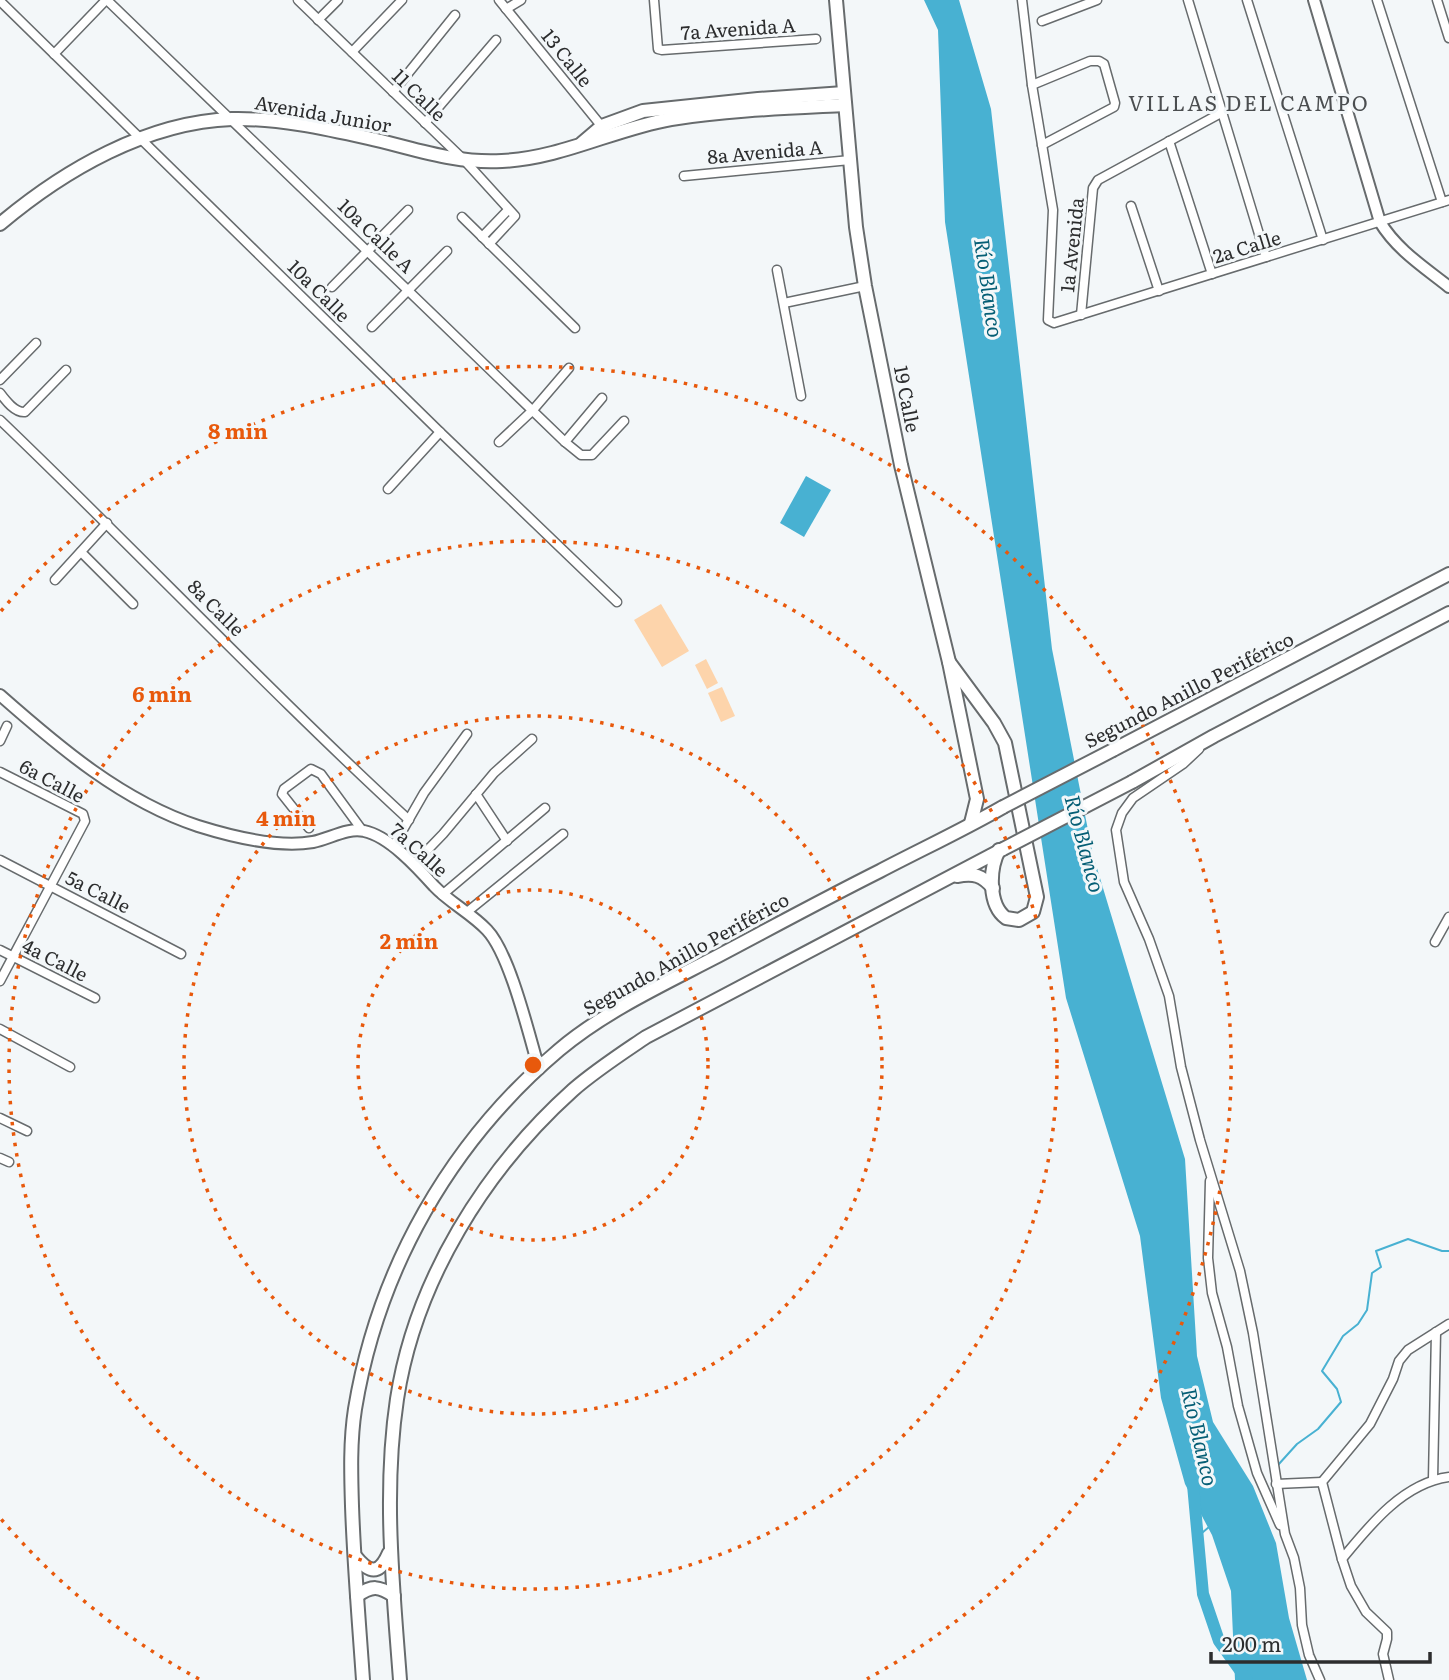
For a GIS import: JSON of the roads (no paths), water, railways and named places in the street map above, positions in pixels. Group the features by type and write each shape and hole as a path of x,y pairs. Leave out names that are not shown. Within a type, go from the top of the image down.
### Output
{"main road":[{"name":"19 Calle","path":"836,0 856,227 865,286 901,465 949,662 977,799 971,823"},
{"name":"Avenida Junior","path":"0,224 22,205 75,170 140,138 199,122 232,119 290,124 367,138 465,161 524,159 579,145 643,111 668,107 844,99"},
{"name":"Segundo Anillo Periférico","path":"363,1680 351,1468 355,1412 369,1342 382,1301 422,1214 455,1162 491,1116 561,1049 602,1021 674,979 1449,574"},
{"path":"400,1680 390,1551 393,1437 397,1397 420,1314 455,1236 507,1158 529,1133 574,1089 646,1037 1449,613"},
{"path":"949,662 995,723 1005,743 1036,891 1033,912 1019,919 1006,918 997,907 993,888 993,864 1001,850"},
{"path":"977,799 1000,808"},
{"path":"948,878 976,875 986,880 993,888"},
{"path":"355,1556 371,1570 379,1569 390,1551"},
{"path":"357,1596 373,1586 380,1587 394,1596"}],"street":[{"path":"54,54 107,0"},
{"name":"10a Calle A","path":"107,0 565,442 581,455 592,455 624,421"},
{"name":"11 Calle","path":"298,0 465,161 511,213 486,241"},
{"path":"318,20 338,0"},
{"path":"352,52 402,0"},
{"name":"13 Calle","path":"499,0 606,132"},
{"path":"506,9 521,0"},
{"name":"7a Avenida A","path":"654,0 658,49 662,50 816,39"},
{"path":"1022,0 1032,85 1042,145 1114,107 1115,103 1104,64 1099,61 1090,61 1032,85"},
{"path":"1042,21 1097,0"},
{"path":"1188,0 1266,257"},
{"path":"1247,0 1323,240"},
{"path":"1314,0 1380,222 1389,237 1402,250 1449,287"},
{"path":"1377,0 1445,201"},
{"path":"1437,0 1449,38"},
{"name":"10a Calle","path":"0,1 617,602"},
{"path":"393,92 455,15"},
{"path":"425,123 496,40"},
{"path":"1212,274 1169,141 1221,113"},
{"name":"1a Avenida","path":"1081,315 1093,188 1098,180 1169,141"},
{"name":"2a Calle","path":"1042,145 1053,210 1046,316 1055,323 1158,288 1212,274 1445,201"},
{"name":"8a Avenida A","path":"684,176 850,160"},
{"path":"1131,206 1158,288"},
{"path":"332,287 408,210"},
{"path":"462,217 575,328"},
{"path":"372,327 447,251"},
{"path":"777,270 801,396"},
{"path":"784,303 865,286"},
{"path":"0,380 36,343"},
{"path":"499,442 533,410 569,368"},
{"path":"1,396 15,409 25,412 66,370"},
{"path":"565,442 602,398"},
{"name":"8a Calle","path":"0,420 409,820"},
{"path":"388,489 440,432"},
{"path":"55,580 107,523"},
{"path":"81,552 133,604"},
{"name":"7a Calle","path":"0,695 70,753 121,790 158,810 198,826 289,844 313,842 362,830 374,834 417,860 446,891 470,910 499,949 517,994 539,1069"},
{"path":"0,741 8,726"},
{"path":"393,847 424,793 467,734"},
{"path":"1214,736 1183,764 1133,798 1122,813 1116,830 1124,882 1149,939 1168,996 1181,1067 1240,1271 1253,1333 1285,1534"},
{"path":"417,860 443,834 494,773 532,739"},
{"path":"309,828 282,794 284,789 311,769 321,774 362,830"},
{"name":"6a Calle","path":"0,772 83,814 85,821 50,886"},
{"path":"476,794 507,841"},
{"path":"446,891 545,808"},
{"path":"470,910 563,834"},
{"name":"5a Calle","path":"0,860 181,954"},
{"path":"0,981 50,886"},
{"path":"1435,942 1449,917"},
{"name":"4a Calle","path":"0,950 95,998"},
{"path":"0,1029 70,1067"},
{"path":"0,1118 27,1131"},
{"path":"1210,1172 1208,1258 1212,1293 1227,1347 1238,1406 1257,1473 1294,1558 1300,1588 1302,1625 1309,1655 1320,1680"},
{"path":"1276,1484 1322,1482 1370,1424 1399,1361 1408,1350 1449,1324"},
{"path":"1433,1479 1436,1332"},
{"path":"1342,1559 1391,1506 1433,1479 1449,1478"},
{"path":"1322,1482 1342,1559 1356,1597 1366,1612 1387,1632 1383,1654 1389,1680"}],"water":[{"path":"924,0 959,0 991,109 1052,649 1093,855 1185,1159 1197,1356 1213,1422 1253,1486 1276,1543 1289,1618 1307,1680 1235,1680 1231,1591 1212,1535 1185,1484 1161,1398 1140,1236 1066,998 945,222 938,30"},
{"path":"806,476 831,490 804,537 780,523"}],"waterway":[{"path":"1278,1465 1297,1444 1318,1429 1341,1402 1337,1389 1322,1371 1343,1336 1358,1324 1367,1310 1372,1273 1381,1267 1376,1251 1408,1239 1449,1251"},
{"name":"Río Blanco","path":"1193,1485 1203,1594 1219,1641 1247,1680"},
{"path":"1196,1538 1209,1527"}],"district":[{"name":"VILLAS DEL CAMPO","path":"1249,104"}]}
